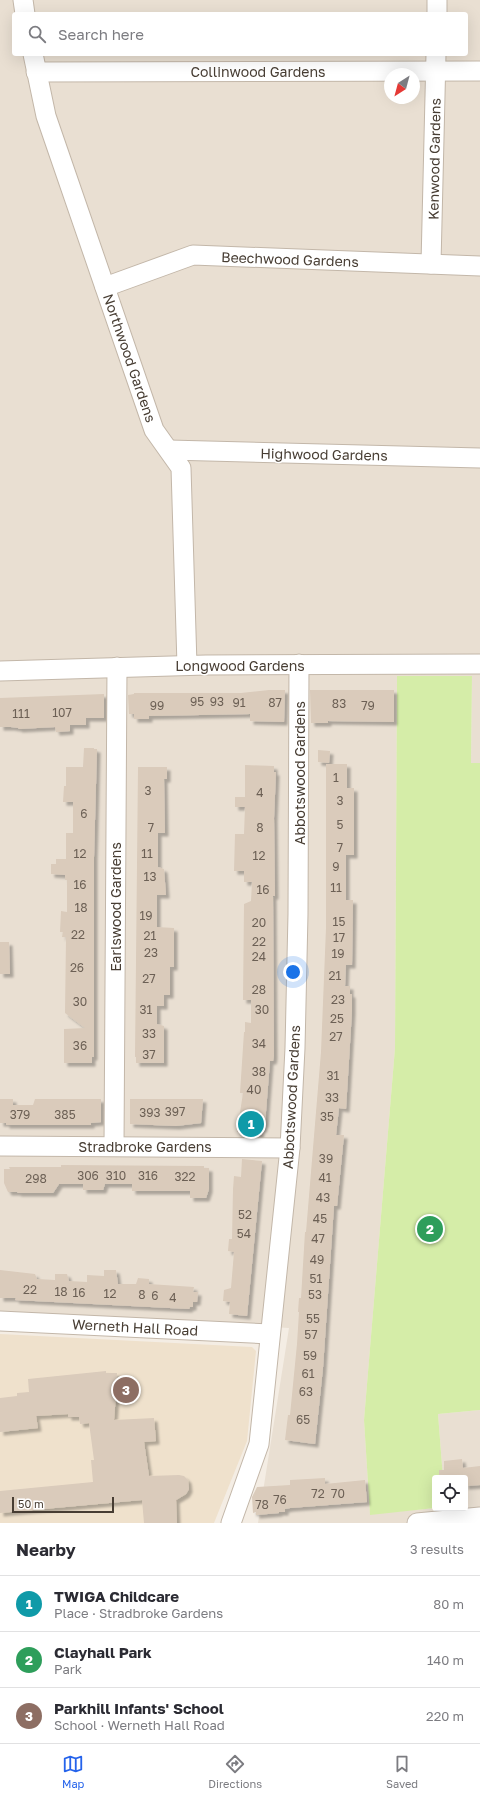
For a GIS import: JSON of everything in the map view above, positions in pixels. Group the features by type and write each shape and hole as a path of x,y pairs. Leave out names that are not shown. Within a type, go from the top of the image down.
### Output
{"street":[{"path":"23,0 25,12"},
{"path":"437,0 437,12"},
{"name":"Collinwood Gardens","path":"34,63 436,62 480,71"},
{"name":"Kenwood Gardens","path":"431,264 436,62"},
{"name":"Northwood Gardens","path":"34,63 46,116 154,430 181,468 187,665"},
{"name":"Beechwood Gardens","path":"106,287 194,255 480,266"},
{"name":"Highwood Gardens","path":"169,450 480,458"},
{"name":"Abbotswood Gardens","path":"231,1523 259,1444 290,1148 295,1048 298,914 294,664"},
{"name":"Longwood Gardens","path":"0,671 187,665 480,664"},
{"name":"Earlswood Gardens","path":"114,1146 117,667"},
{"name":"Stradbroke Gardens","path":"0,1146 290,1148"},
{"name":"Werneth Hall Road","path":"0,1321 270,1334"},
{"path":"417,1523 480,1517"}],"shaded area":[{"path":"0,0 480,0 480,763 471,763 472,676 397,676 395,1048 364,1420 370,1514 432,1508 432,1511 468,1511 468,1475 443,1475 438,1414 480,1410 480,1523 258,1523 289,1328 0,1312"},
{"path":"0,1334 252,1347 256,1351 247,1441 214,1523 0,1523"}],"green space":[{"path":"397,676 472,676 471,763 480,763 480,1410 438,1414 443,1475 432,1475 432,1508 370,1515 364,1420 395,1048"}],"building":[{"path":"285,690 284,722 250,721 250,714 149,716 149,719 134,719 134,714 129,714 128,695 134,693 241,693"},
{"path":"310,690 394,690 394,722 328,721 328,723 311,723"},
{"path":"104,694 104,718 86,718 86,725 70,725 70,731 56,732 55,727 19,729 0,727 0,698"},
{"path":"84,748 97,749 94,857 94,1057 92,1057 92,1063 64,1063 64,1029 85,1028 65,1013 66,937 62,937 63,932 60,932 61,911 67,912 67,880 65,880 65,875 51,874 51,864 56,864 56,859 66,859 66,833 73,833 73,802 63,802 64,786 66,786 66,767 83,767"},
{"path":"318,750 330,751 329,763 318,762"},
{"path":"326,764 347,764 347,788 354,788 354,855 346,855 346,900 353,900 352,965 346,965 345,986 350,986 350,994 352,994 352,1011 346,1109 339,1108 336,1135 344,1135 337,1206 334,1206 323,1368 315,1444 285,1440 288,1415 290,1415 297,1344 299,1298 301,1298 305,1232 321,1052 326,928"},
{"path":"245,765 274,766 274,772 276,772 274,818 275,896 273,896 274,1056 273,1061 270,1061 265,1124 263,1129 261,1129 260,1135 237,1132 243,1093 240,1093 245,1022 251,1023 251,1000 243,1000 244,904 251,901 252,882 244,882 244,871 234,871 235,834 244,834 245,807 235,807 235,797 245,797"},
{"path":"138,767 167,767 167,779 164,779 165,833 158,833 158,867 164,869 166,895 157,895 157,927 174,928 174,967 170,967 170,995 164,995 164,1006 157,1006 157,1024 164,1026 164,1063 136,1063 135,1057"},
{"path":"0,942 9,942 10,974 0,974"},
{"path":"0,1099 13,1099 13,1105 33,1105 35,1099 101,1099 101,1122 91,1123 91,1125 6,1125 6,1123 0,1123"},
{"path":"130,1099 203,1099 201,1123 176,1126 130,1124"},
{"path":"242,1159 262,1161 247,1316 229,1314 230,1302 223,1301 224,1290 231,1288 234,1252 228,1251 229,1239 232,1239 234,1176 241,1177"},
{"path":"61,1165 204,1166 204,1168 209,1168 209,1189 206,1198 190,1198 190,1191 132,1191 132,1184 105,1184 103,1190 83,1190 83,1184 59,1184 53,1193 17,1193 18,1192 8,1192 4,1183 4,1169 10,1169 9,1167 61,1167"},
{"path":"0,1270 35,1274 37,1279 55,1280 55,1274 67,1274 69,1281 87,1282 87,1275 104,1276 104,1270 116,1270 118,1284 136,1284 138,1278 149,1279 149,1284 194,1287 193,1292 198,1292 197,1302 193,1302 193,1307 190,1307 189,1309 0,1298"},
{"path":"106,1371 106,1373 117,1373 116,1384 128,1385 127,1395 116,1395 114,1420 154,1418 156,1441 144,1442 149,1476 179,1475 184,1476 188,1480 189,1489 186,1494 176,1500 177,1523 144,1523 142,1500 0,1513 0,1491 93,1482 91,1460 94,1460 89,1423 80,1424 79,1417 68,1417 68,1414 36,1416 38,1428 0,1432 0,1398 17,1396 17,1393 29,1392 28,1379"},
{"path":"462,1459 463,1468 480,1466 480,1485 468,1486 468,1475 439,1475 439,1470 444,1470 444,1461"},
{"path":"325,1478 325,1484 365,1480 367,1502 290,1508 285,1509 285,1512 279,1513 256,1515 256,1512 253,1513 252,1497 257,1487 290,1485 290,1480"}],"place":[{"name":"TWIGA Childcare","path":"251,1124"},
{"name":"Clayhall Park","path":"430,1229"},
{"name":"Parkhill Infants' School","path":"126,1390"}]}
